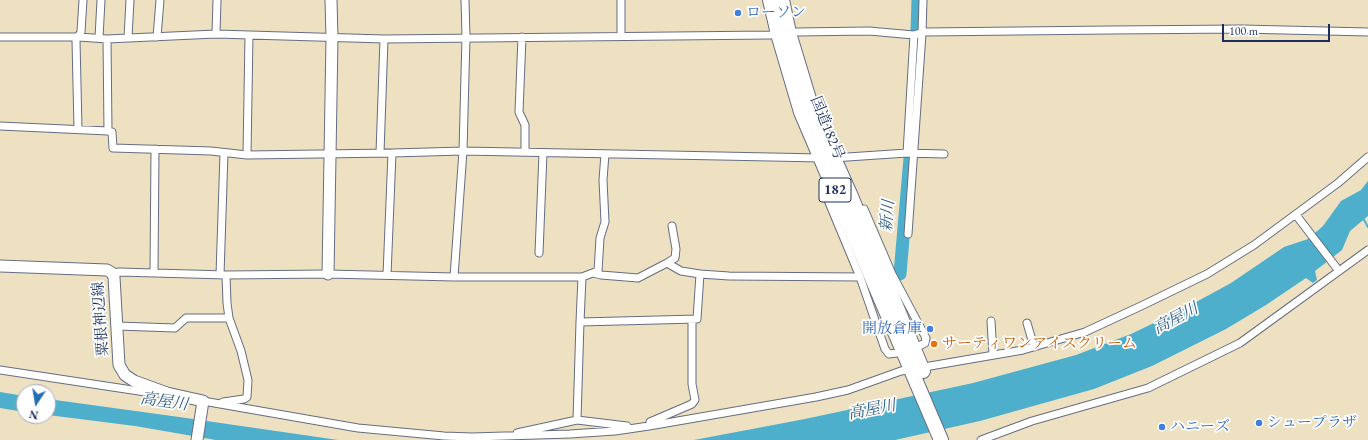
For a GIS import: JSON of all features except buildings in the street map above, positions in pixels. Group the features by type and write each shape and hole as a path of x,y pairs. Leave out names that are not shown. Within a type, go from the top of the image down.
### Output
{"highway":[{"name":"国道182号","path":"770,0 812,108 827,158 830,181 951,440"},
{"name":"国道182号","path":"782,0 783,33"},
{"name":"国道182号","path":"827,158 850,194 918,371 941,440"}],"main road":[{"path":"328,274 331,153 331,0"},
{"name":"粟根神辺線","path":"0,266 107,270 112,273 114,277 119,365 125,375 134,381 167,393 203,403"},
{"path":"197,440 203,403"}],"street":[{"path":"78,129 76,40 81,32 83,0"},
{"path":"101,0 108,131"},
{"path":"128,38 130,0"},
{"path":"156,37 160,0"},
{"path":"216,34 217,0"},
{"path":"454,277 463,151 466,37 465,0"},
{"path":"621,0 621,36"},
{"path":"911,154 922,34 923,0"},
{"path":"0,37 128,38 216,34 384,39 783,33 869,30 914,35 925,32 1125,30 1368,32"},
{"path":"247,155 249,35"},
{"path":"908,234 914,35"},
{"path":"522,37 519,112 525,125 525,152"},
{"path":"380,154 384,39"},
{"path":"0,126 108,131 112,132 113,148 211,151 247,155 331,153 392,154 463,151 827,158 944,154"},
{"path":"154,272 155,149"},
{"path":"203,403 215,403 244,399 247,397 248,380 241,350 229,318 223,275 224,153"},
{"path":"539,253 543,153"},
{"path":"387,275 392,154"},
{"path":"112,273 154,272 223,275 328,274 454,277 582,277 598,271 600,238 605,222 603,180 605,154"},
{"path":"215,403 358,428 444,436 472,437 570,434 630,429 822,396 918,371 1023,350 1084,332 1207,274 1298,218 1368,157"},
{"path":"830,181 825,193 860,277 885,349 889,354 897,353"},
{"path":"850,194 858,196 892,274 926,338 925,343 921,345"},
{"path":"1298,218 1338,269"},
{"path":"593,273 638,278 667,263 675,258 676,249 672,226"},
{"path":"981,440 1032,421 1148,388 1240,343 1338,269 1368,250"},
{"path":"667,263 681,271 700,274 729,276 860,277"},
{"path":"580,322 697,320 700,274"},
{"path":"577,420 582,277"},
{"path":"117,326 174,328 186,318 229,318"},
{"path":"649,426 650,422 692,404 695,400 692,384 692,320"},
{"path":"990,321 993,355"},
{"path":"1027,324 1034,347"},
{"path":"0,370 152,393 167,393"},
{"path":"509,436 511,434 577,420 627,426 630,429"}],"water":[{"name":"高屋川","path":"1368,181 1368,216 1350,231 1342,250 1315,271 1317,280 1313,283 1306,278 1266,305 1226,329 1152,366 1094,389 980,421 895,440 694,440 805,419 973,383 1076,355 1131,334 1187,307 1231,283 1284,247 1308,239 1323,226 1341,201 1361,190"},
{"path":"0,392 16,395 16,411 0,408"},
{"path":"56,400 338,440 216,440 135,426 56,416"}],"waterway":[{"name":"新川","path":"917,31 918,0"},
{"name":"新川","path":"916,67 917,38"},
{"name":"新川","path":"896,274 900,274 910,158"},
{"path":"1363,218 1368,227"}],"place":[{"name":"ローソン","path":"738,13"},
{"name":"開放倉庫","path":"930,329"},
{"name":"サーティワンアイスクリーム","path":"934,344"},
{"name":"シュープラザ","path":"1259,423"},
{"name":"ハニーズ","path":"1162,427"}]}
